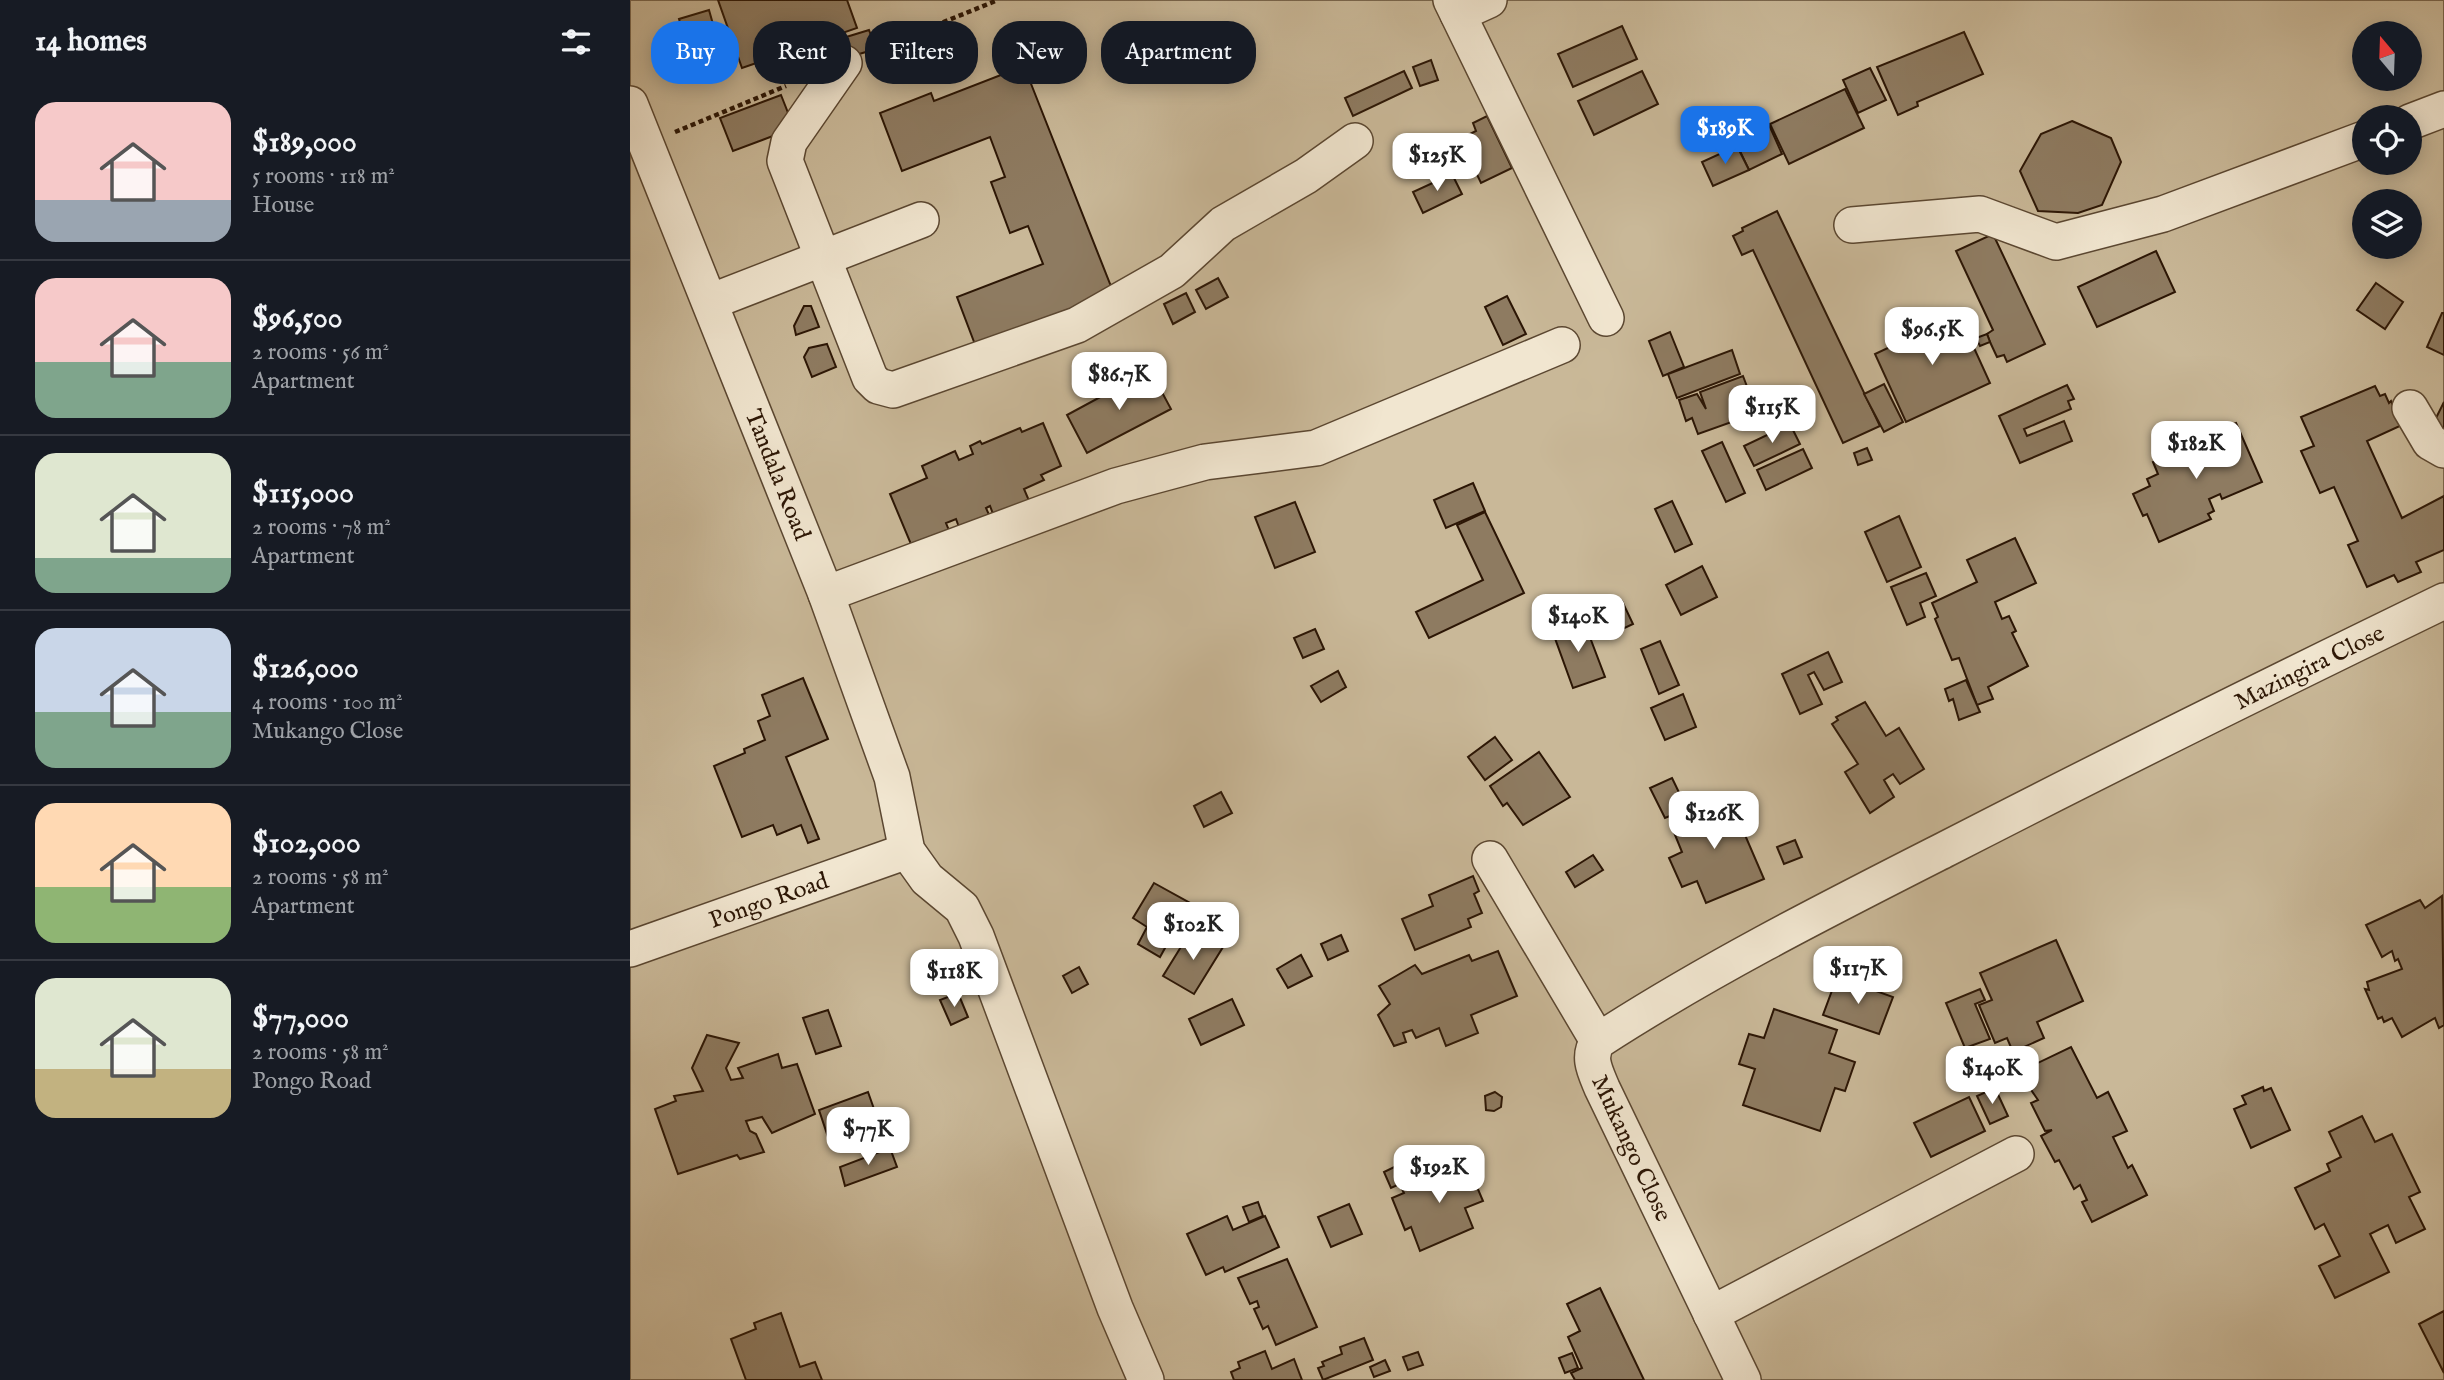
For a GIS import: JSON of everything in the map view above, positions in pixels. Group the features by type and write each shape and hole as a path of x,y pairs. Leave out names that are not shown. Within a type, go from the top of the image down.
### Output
{"street":[{"path":"1466,5 1606,318"},
{"path":"829,84 789,142 785,161 870,378 878,386 893,390 1077,325 1172,271 1223,224 1306,176 1355,141"},
{"name":"Tandala Road","path":"630,104 826,594 892,778 907,851"},
{"path":"2422,117 2444,109"},
{"path":"1852,225 1980,214 2056,242 2163,214 2352,143"},
{"path":"710,302 920,220"},
{"path":"826,594 1116,486 1205,462 1316,448 1562,345"},
{"path":"2410,408 2430,442 2444,450"},
{"name":"Mazingira Close","path":"1828,909 2172,733 2444,601"},
{"path":"907,851 927,879 962,908 976,936 1115,1308 1146,1380"},
{"name":"Pongo Road","path":"630,949 907,851"},
{"path":"1490,859 1598,1041"},
{"name":"Mukango Close","path":"1743,1380 1598,1079 1592,1060 1592,1049 1598,1041 1665,1000 1828,909"},
{"path":"1711,1314 2016,1154"}],"shaded area":[{"path":"630,0 2444,0 2444,1380 630,1380"}],"building":[{"path":"718,0 847,0 857,28 851,30 851,21 753,21 753,64 742,68 739,60 739,21 725,21"},
{"path":"709,10 712,21 680,21"},
{"path":"1622,26 1637,59 1573,87 1558,54"},
{"path":"865,31 865,52 851,56 851,36"},
{"path":"1964,32 1983,74 1917,102 1918,106 1898,115 1877,67"},
{"path":"1431,60 1438,80 1420,86 1413,67"},
{"path":"1870,68 1886,100 1858,113 1843,80"},
{"path":"1404,71 1412,88 1353,116 1345,98"},
{"path":"1642,71 1658,104 1594,135 1578,101"},
{"path":"992,78 992,84 1031,84 1114,294 979,355 957,297 1043,264 1028,226 1010,233 991,182 1005,177 990,137 902,171 880,113 931,93 934,101"},
{"path":"1845,89 1864,128 1789,164 1770,124"},
{"path":"781,95 794,128 733,151 720,118"},
{"path":"1487,116 1512,168 1481,183 1460,139 1476,131 1473,123"},
{"path":"1766,118 1782,154 1749,170 1737,145 1744,142 1739,131"},
{"path":"2072,121 2111,138 2121,162 2102,205 2078,213 2038,211 2020,171 2041,134"},
{"path":"1737,146 1749,170 1713,186 1702,162"},
{"path":"1452,174 1462,194 1423,213 1413,192"},
{"path":"1777,211 1880,426 1843,443 1753,250 1742,255 1733,236 1743,231 1742,228"},
{"path":"1993,234 2045,344 2007,362 2004,355 1997,357 1990,342 1987,334 1993,330 1956,251"},
{"path":"2156,251 2175,292 2097,327 2078,287"},
{"path":"1218,278 1228,297 1206,309 1196,290"},
{"path":"2376,283 2403,302 2385,329 2357,310"},
{"path":"1186,293 1195,312 1173,324 1164,304"},
{"path":"1507,296 1526,334 1503,345 1485,307"},
{"path":"804,306 811,306 819,327 796,335 794,326"},
{"path":"2444,313 2444,355 2427,347"},
{"path":"1959,315 1990,383 1906,422 1875,354 1907,339 1902,328 1919,320 1925,331"},
{"path":"1670,332 1684,367 1663,376 1649,341"},
{"path":"1987,334 1990,342 1980,346 1976,338"},
{"path":"827,344 836,367 812,377 804,357 809,348"},
{"path":"1732,350 1740,374 1677,398 1668,374"},
{"path":"1150,370 1171,409 1087,453 1067,415"},
{"path":"1743,376 1757,413 1698,434 1692,418 1686,421 1679,400 1697,394 1706,409 1700,392"},
{"path":"1884,384 1903,422 1884,432 1864,394"},
{"path":"2067,385 2074,399 2068,401 2071,409 2024,429 2027,436 2064,421 2072,441 2020,463 1999,416"},
{"path":"2375,386 2380,396 2385,394 2389,403 2391,401 2402,425 2367,441 2402,518 2444,496 2444,550 2416,562 2421,572 2398,582 2394,575 2367,587 2348,545 2358,541 2334,487 2320,493 2301,451 2314,446 2301,417"},
{"path":"2444,402 2444,429 2433,424"},
{"path":"1043,423 1061,466 1041,475 1044,480 1024,489 1030,503 995,519 990,506 986,508 990,517 960,530 956,519 946,523 950,533 913,549 890,494 927,478 922,466 955,451 959,460 973,454 970,446 980,441 982,444 1020,428 1022,432"},
{"path":"2236,423 2262,482 2222,499 2220,494 2209,499 2214,511 2208,514 2211,519 2159,542 2147,514 2143,516 2133,494 2150,486 2147,479 2158,474 2153,462 2164,458 2162,454 2185,444 2187,451 2200,444 2196,434 2216,424 2219,430"},
{"path":"1790,424 1800,444 1754,466 1744,446"},
{"path":"1722,442 1745,493 1726,502 1702,451"},
{"path":"1867,448 1872,460 1858,465 1854,453"},
{"path":"1803,449 1812,468 1766,490 1757,470"},
{"path":"1473,483 1485,511 1446,528 1434,500"},
{"path":"1672,501 1692,544 1675,552 1655,509"},
{"path":"1295,502 1315,552 1275,568 1255,517"},
{"path":"1485,512 1524,593 1429,638 1416,612 1483,580 1457,525"},
{"path":"1899,516 1921,567 1887,582 1865,532"},
{"path":"2015,538 2036,583 1995,602 2002,619 2009,616 2016,631 2012,633 2028,666 1988,687 1993,699 1977,705 1959,658 1952,660 1935,619 1938,617 1932,603 1977,582 1967,560"},
{"path":"1702,566 1717,597 1681,615 1666,585"},
{"path":"1926,573 1936,596 1920,603 1925,617 1907,625 1891,587"},
{"path":"1622,601 1633,624 1614,633 1604,610"},
{"path":"1583,619 1605,677 1573,688 1552,630"},
{"path":"1315,629 1324,649 1303,658 1294,638"},
{"path":"1660,641 1679,685 1659,694 1641,649"},
{"path":"1828,652 1842,682 1824,690 1814,672 1808,675 1822,704 1800,714 1782,674"},
{"path":"1338,671 1346,687 1321,702 1311,686"},
{"path":"803,678 828,739 786,757 819,839 808,843 801,825 777,835 773,825 742,837 714,766 745,753 744,749 765,740 758,721 770,716 762,695"},
{"path":"1966,680 1980,712 1959,720 1953,699 1949,701 1945,689"},
{"path":"1683,694 1696,727 1665,740 1651,708"},
{"path":"1865,702 1886,736 1899,728 1924,769 1900,784 1893,774 1884,780 1894,797 1870,813 1845,772 1858,764 1832,724 1838,720 1836,717"},
{"path":"1495,737 1512,760 1485,780 1468,757"},
{"path":"1539,752 1570,797 1523,825 1507,803 1503,806 1490,786"},
{"path":"1672,778 1687,809 1665,818 1650,788"},
{"path":"1221,792 1232,813 1204,827 1194,806"},
{"path":"1720,794 1723,801 1727,799 1764,879 1706,903 1697,881 1682,887 1669,858 1682,852 1671,825 1697,815 1692,805"},
{"path":"1795,840 1802,857 1784,864 1777,847"},
{"path":"1593,855 1603,870 1575,887 1566,872"},
{"path":"1473,876 1479,891 1474,894 1482,913 1468,919 1471,927 1415,950 1402,919 1433,906 1429,895"},
{"path":"1154,883 1190,903 1160,957 1138,944 1147,927 1133,918"},
{"path":"2442,896 2444,1025 2439,1028 2435,1018 2402,1037 2392,1018 2384,1022 2382,1017 2378,1019 2365,989 2369,990 2367,982 2402,969 2398,959 2395,961 2392,951 2382,957 2366,925 2420,900 2425,908"},
{"path":"1192,929 1223,947 1194,994 1163,976"},
{"path":"1341,935 1348,951 1328,960 1321,944"},
{"path":"2056,940 2083,1001 2037,1022 2044,1038 2013,1052 2007,1038 1995,1043 1979,1005 1992,1000 1980,973"},
{"path":"1498,951 1517,996 1471,1015 1478,1033 1446,1046 1439,1028 1416,1038 1412,1030 1403,1033 1406,1042 1394,1046 1378,1015 1390,1004 1379,986 1415,965 1422,974 1469,955 1472,961"},
{"path":"1301,955 1312,976 1288,988 1277,969"},
{"path":"1079,967 1088,984 1072,993 1063,976"},
{"path":"1837,977 1893,997 1879,1034 1823,1015"},
{"path":"1980,989 1985,1000 1975,1004 1990,1039 1965,1048 1946,1003"},
{"path":"958,993 968,1017 951,1025 940,1000"},
{"path":"1232,999 1244,1025 1201,1045 1189,1019"},
{"path":"1774,1009 1837,1030 1829,1053 1855,1062 1845,1091 1835,1088 1820,1131 1743,1105 1755,1069 1739,1064 1749,1034 1764,1038"},
{"path":"828,1010 841,1046 816,1054 803,1018"},
{"path":"707,1035 739,1043 726,1068 731,1080 743,1078 738,1068 778,1054 782,1068 797,1064 815,1114 772,1133 762,1117 746,1121 750,1131 756,1134 764,1152 740,1159 737,1155 678,1174 655,1109 676,1101 674,1096 703,1091 692,1068"},
{"path":"2071,1047 2097,1098 2108,1092 2127,1131 2113,1137 2128,1168 2132,1165 2147,1195 2092,1222 2082,1202 2087,1200 2080,1185 2074,1189 2059,1160 2055,1162 2041,1136 2052,1130 2045,1131 2031,1103 2038,1100 2019,1072"},
{"path":"2263,1087 2264,1091 2271,1088 2290,1130 2251,1148 2234,1109 2246,1104 2242,1096"},
{"path":"1995,1088 2008,1116 1990,1124 1977,1096"},
{"path":"868,1092 880,1126 830,1143 819,1110"},
{"path":"1495,1092 1502,1097 1501,1107 1494,1111 1486,1110 1485,1096"},
{"path":"1969,1097 1985,1131 1931,1157 1914,1123"},
{"path":"2362,1116 2375,1142 2392,1134 2420,1192 2409,1197 2425,1229 2396,1243 2388,1225 2370,1234 2389,1272 2335,1298 2319,1266 2340,1256 2324,1224 2315,1229 2295,1188 2330,1171 2327,1164 2341,1157 2329,1132"},
{"path":"890,1148 897,1167 845,1186 840,1167"},
{"path":"1423,1153 1431,1170 1391,1188 1384,1172"},
{"path":"1465,1159 1483,1201 1465,1208 1473,1228 1420,1251 1411,1227 1405,1230 1392,1198 1404,1193 1401,1187"},
{"path":"1258,1202 1263,1216 1249,1222 1243,1207"},
{"path":"1349,1204 1362,1234 1331,1247 1318,1217"},
{"path":"1227,1216 1233,1230 1265,1216 1279,1247 1225,1272 1223,1267 1206,1275 1187,1234"},
{"path":"1287,1259 1317,1327 1276,1345 1268,1326 1263,1329 1254,1309 1259,1307 1257,1301 1250,1304 1238,1278"},
{"path":"1600,1288 1644,1380 1575,1380 1571,1373 1582,1368 1568,1337 1580,1331 1567,1304"},
{"path":"2444,1311 2444,1373 2419,1324"},
{"path":"781,1313 800,1367 815,1362 822,1380 746,1380 731,1339 756,1329 754,1323"},
{"path":"1364,1338 1373,1360 1323,1380 1318,1368 1324,1366 1322,1362 1342,1354 1340,1347"},
{"path":"1265,1351 1272,1369 1294,1359 1302,1380 1234,1380 1231,1372 1240,1368 1238,1362"},
{"path":"1418,1352 1423,1365 1408,1370 1403,1357"},
{"path":"1572,1353 1578,1368 1565,1373 1559,1358"},
{"path":"1385,1360 1390,1371 1374,1377 1370,1367"}]}
